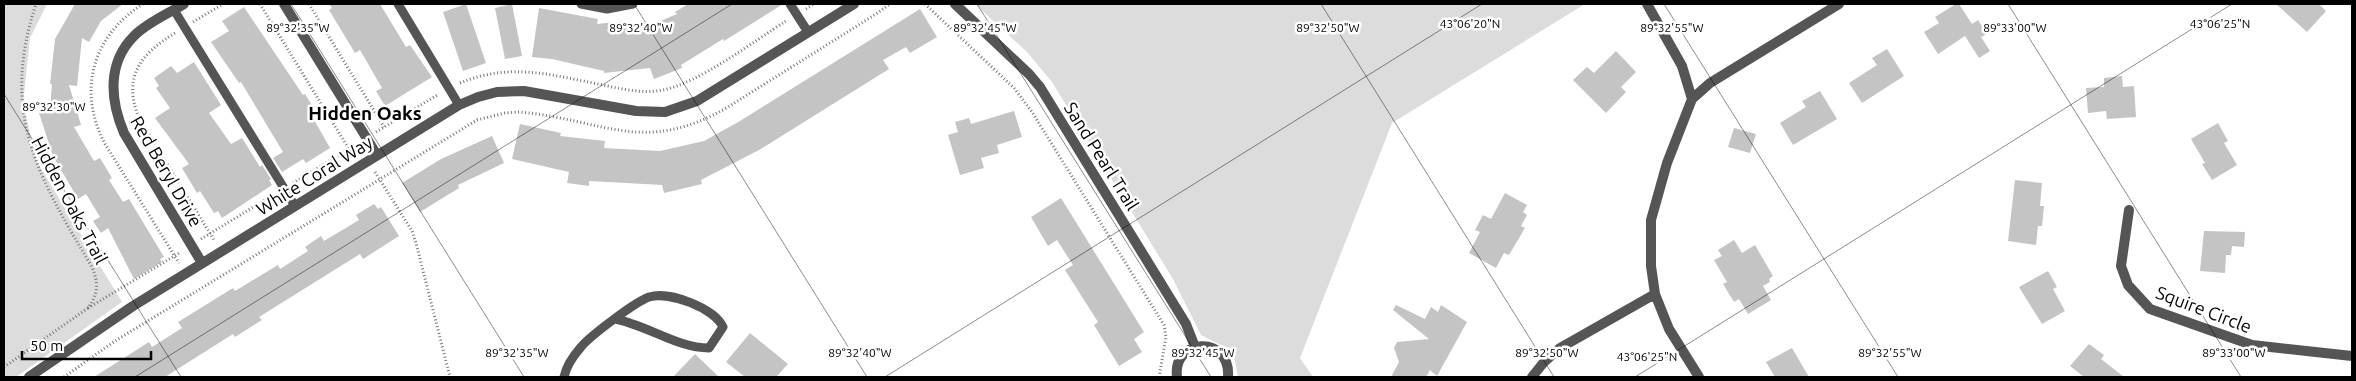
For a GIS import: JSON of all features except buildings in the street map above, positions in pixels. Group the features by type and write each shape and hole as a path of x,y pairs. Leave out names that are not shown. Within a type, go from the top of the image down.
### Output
{"street":[{"name":"Red Beryl Drive","path":"184,4 135,35 124,48 116,68 112,93 116,114 124,134 202,263"},
{"path":"284,4 366,138 373,158"},
{"name":"White Coral Way","path":"29,377 101,326 459,105 497,92 524,90 636,111 665,112 697,101 854,4"},
{"name":"Sand Pearl Trail","path":"955,4 1029,74 1040,87 1186,324 1196,347"},
{"path":"1647,4 1682,66 1692,98"},
{"path":"1699,377 1669,329 1655,294 1651,266 1652,220 1667,163 1692,98 1710,83 1839,4"},
{"name":"Squire Circle","path":"2128,210 2121,266 2128,285 2150,309 2252,345 2352,356"},
{"path":"1532,377 1544,362 1560,348 1655,294"},
{"path":"1177,377 1178,363 1182,356 1196,347 1204,346 1221,353 1226,360 1228,377"}],"lane":[{"path":"581,4 607,9 633,4"},
{"path":"790,4 808,32"},
{"path":"401,5 459,105"},
{"path":"174,10 295,206"},
{"path":"564,377 565,371 581,346 633,304 651,296 678,299 701,306 719,318 724,327 709,348 698,348 633,323 615,319"}],"path":[{"path":"24,32 36,4"},
{"path":"214,240 139,118 132,94 135,73 148,52 223,4"},
{"path":"260,4 349,149"},
{"path":"309,4 384,127"},
{"path":"4,367 88,308 449,88 490,72 524,71 638,92 662,90 689,82 814,4"},
{"path":"64,377 115,341 477,120 505,113 533,113 599,127 640,133 670,131 694,124 728,107 890,4"},
{"path":"925,4 1014,88 1037,121 1164,325 1166,338 1159,377"},
{"path":"373,158 380,179 412,231 450,377"},
{"name":"Hidden Oaks Trail","path":"34,170 92,267 97,279 98,289 95,299 88,308"}],"shaded area":[{"path":"4,4 47,4 30,38 23,104 37,162 122,302 16,377 4,377"},
{"path":"975,4 1585,4 1392,123 1300,358 1313,377 1238,377 1234,356 1229,349 1201,335 1173,279 1052,82 1027,52"}],"district":[{"name":"Hidden Oaks","path":"365,113"}]}
